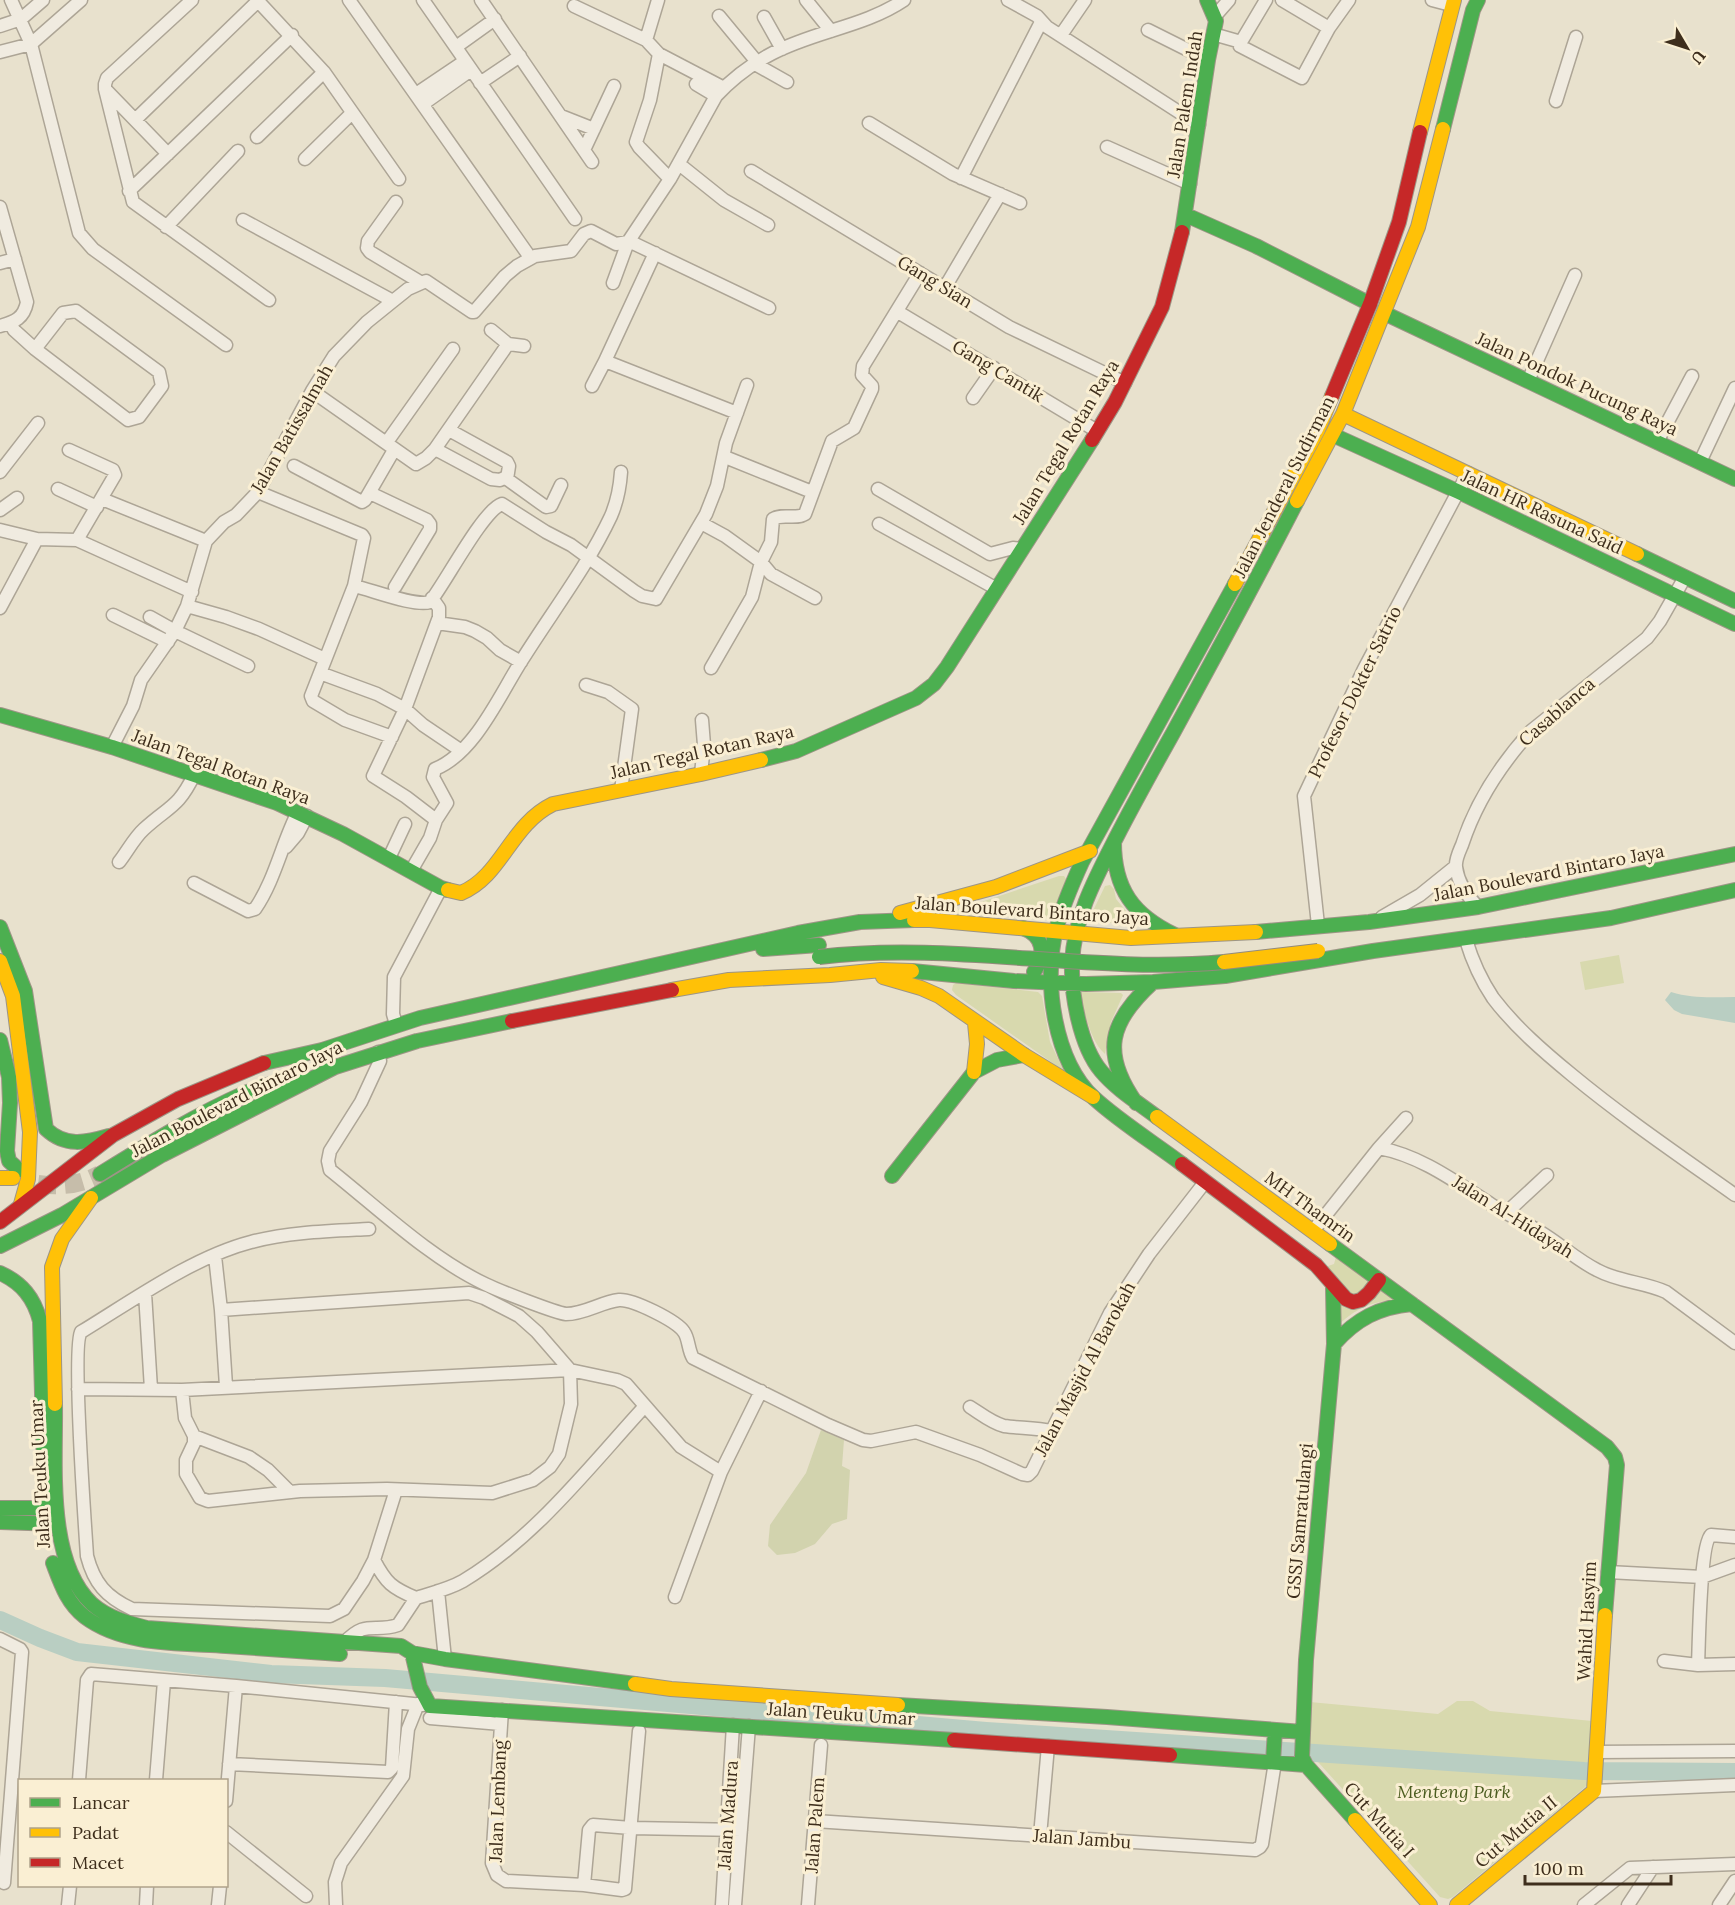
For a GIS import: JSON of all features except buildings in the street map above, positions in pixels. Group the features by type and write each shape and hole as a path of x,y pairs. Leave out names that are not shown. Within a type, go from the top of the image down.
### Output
{"main road":[{"name":"Jalan Palem Indah","path":"1186,215 1214,25 1207,0"},
{"name":"Jalan Jenderal Sudirman","path":"1075,932 1095,879 1114,842 1334,435 1418,227 1473,10 1478,0"},
{"name":"Jalan Jenderal Sudirman","path":"1055,931 1076,877 1317,432 1360,330 1399,222 1452,3"},
{"path":"1186,215 1220,227 1266,249 1370,304"},
{"name":"Jalan Tegal Rotan Raya","path":"0,715 112,747 302,814 441,888 461,893 478,885 523,825 544,808 796,751 927,691 947,668 1125,383 1162,307 1186,215"},
{"path":"1349,294 1358,311 1360,330"},
{"name":"Jalan Pondok Pucung Raya","path":"1384,313 1735,478"},
{"path":"1376,333 1404,322"},
{"name":"Jalan HR Rasuna Said","path":"1343,414 1735,601"},
{"name":"Jalan HR Rasuna Said","path":"1334,435 1735,624"},
{"path":"1271,515 1278,525 1286,525"},
{"path":"1263,532 1270,532 1278,540"},
{"path":"1114,842 1114,868 1127,900 1144,918 1179,937"},
{"path":"860,922 953,901 1020,880 1090,851"},
{"name":"Jalan Boulevard Bintaro Jaya","path":"731,948 913,951 1118,964 1172,965 1254,959 1371,922 1478,907 1735,854"},
{"name":"Jalan Boulevard Bintaro Jaya","path":"0,1246 43,1226 162,1155 335,1067 378,1052 544,1014 710,983 881,970 1073,984 1153,982 1262,971 1373,951 1466,940 1611,918 1735,890"},
{"name":"Jalan Boulevard Bintaro Jaya","path":"0,1222 112,1135 234,1074 270,1061 322,1050 396,1024 731,948 860,922 930,920 1131,938 1317,938 1373,951"},
{"path":"0,927 25,991 46,1129 62,1142 74,1144 112,1135"},
{"path":"1014,981 1028,977 1042,959 1042,944 1039,938 1031,930 1022,928"},
{"path":"1055,931 1052,982 1056,1017 1064,1048 1074,1072 1093,1097"},
{"name":"MH Thamrin","path":"1075,932 1072,964 1079,1022 1091,1054 1099,1069 1110,1081 1136,1103 1607,1448 1615,1457"},
{"path":"1108,936 1095,941 1091,961 1098,975 1110,983"},
{"name":"Jalan Boulevard Bintaro Jaya","path":"754,978 782,961 819,951"},
{"path":"0,961 13,996 30,1132 28,1179 21,1204"},
{"path":"860,973 921,988 939,996 975,1023 1093,1097 1316,1265 1333,1288 1351,1301 1356,1302 1368,1298 1379,1280"},
{"path":"1136,1103 1125,1089 1116,1069 1114,1040 1118,1024 1126,1009 1138,994 1153,982"},
{"path":"974,1072 977,1044 975,1023"},
{"path":"0,1040 9,1077 7,1151 11,1175"},
{"path":"322,1050 248,1080 202,1102 151,1130 98,1169 248,1092 302,1074 335,1067"},
{"path":"891,1176 974,1072 997,1060 1024,1055"},
{"path":"30,1132 40,1136 46,1129"},
{"name":"Jalan Teuku Umar","path":"92,1197 60,1240 54,1252 52,1267 51,1524 53,1562 64,1593 93,1623 107,1631 130,1638 399,1658 412,1653"},
{"name":"Jalan Teuku Umar","path":"0,1273 25,1289 36,1305 40,1320 51,1508"},
{"name":"GSSJ Samratulangi","path":"1304,1761 1306,1660 1334,1344 1333,1288"},
{"path":"1334,1344 1344,1332 1368,1314 1382,1308 1412,1304"},
{"name":"Wahid Hasyim","path":"1595,1789 1617,1465 1615,1457"},
{"path":"0,1508 51,1508"},
{"path":"0,1522 51,1524"},
{"name":"Jalan Teuku Umar","path":"51,1524 63,1560 77,1588 97,1609 118,1620 147,1628 401,1646 412,1653 445,1659 671,1689 1107,1717 1274,1749 1304,1761"},
{"path":"412,1653 426,1706"},
{"name":"Jalan Teuku Umar","path":"426,1706 1048,1746 1274,1749 1303,1737"},
{"name":"Cut Mutia I","path":"1304,1761 1430,1905"},
{"name":"Cut Mutia II","path":"1457,1905 1595,1789"}],"street":[{"path":"6,0 29,42 79,233 93,249 226,345"},
{"path":"11,0 19,22"},
{"path":"0,26 19,22 43,0"},
{"path":"0,52 29,42 81,0"},
{"path":"192,0 107,78 105,84 129,191 133,202 138,207 269,300"},
{"path":"135,120 258,0 324,72 399,179"},
{"path":"348,0 527,253"},
{"path":"423,0 576,219"},
{"path":"481,0 592,162"},
{"path":"646,40 658,0"},
{"path":"806,0 831,31"},
{"path":"1008,0 1037,16 1041,22 1198,125"},
{"path":"1061,35 1085,0"},
{"path":"1229,0 1214,25 1242,39"},
{"path":"1266,0 1240,46 1302,78 1329,28 1349,0"},
{"path":"1282,0 1329,28"},
{"path":"1432,0 1452,3"},
{"path":"613,284 628,242 670,179 720,92 756,63 782,48 874,16 901,1"},
{"path":"574,6 646,40 659,54 720,92"},
{"path":"719,16 756,63 787,82"},
{"path":"764,17 782,48"},
{"path":"456,47 495,19"},
{"path":"961,178 1041,22"},
{"path":"1148,30 1208,60"},
{"path":"129,191 292,35"},
{"path":"1556,101 1576,37"},
{"path":"659,54 650,100 636,142 670,179"},
{"path":"480,83 520,56"},
{"path":"420,99 468,65"},
{"path":"257,136 324,72"},
{"path":"696,84 720,92"},
{"path":"584,150 614,86"},
{"path":"105,89 168,154"},
{"path":"305,159 352,113"},
{"path":"561,115 594,129"},
{"path":"868,123 961,178 1020,202"},
{"path":"1107,147 1190,184"},
{"path":"166,226 238,151"},
{"path":"679,164 724,200 768,225"},
{"name":"Gang Sian","path":"751,171 1009,327 1125,383"},
{"path":"944,289 1000,194"},
{"path":"396,202 368,241 367,248 420,282 429,283 471,312 474,312 505,276 517,266 535,256 571,251 587,232 591,231 616,244 628,242 655,253 769,308"},
{"path":"0,207 27,302 25,312 20,319 5,324"},
{"path":"243,220 393,301"},
{"path":"592,386 655,253"},
{"path":"0,263 15,259"},
{"path":"711,668 752,597 761,562 771,542 773,519 777,516 802,516 832,441 855,426 872,387 862,375 863,366 920,273"},
{"path":"1528,381 1575,275"},
{"name":"Jalan Batissalmah","path":"112,747 141,680 171,637 187,606 206,542 224,522 236,514 258,492 312,391 334,356 367,322 420,282"},
{"path":"5,324 34,349 128,420 138,417 162,386 159,372 76,311 63,313 34,349"},
{"name":"Gang Cantik","path":"898,312 1097,431"},
{"path":"490,330 508,344 524,346"},
{"path":"312,391 416,464 435,449 508,344"},
{"path":"294,466 362,502 370,492 390,446 453,349"},
{"path":"605,361 736,413"},
{"path":"973,399 994,368"},
{"path":"1657,442 1692,376"},
{"path":"354,586 423,604 432,598 484,520 499,504 505,505 546,532 571,545 642,596 656,599 701,523 717,486 725,457 726,443 747,385"},
{"path":"1700,462 1735,388"},
{"path":"0,472 38,423"},
{"path":"449,430 507,462 506,477"},
{"path":"435,449 491,479 500,480 506,477"},
{"path":"69,450 115,472 116,475 78,540"},
{"path":"725,457 812,492"},
{"path":"411,871 447,803 433,777 435,769 447,764 483,725 520,662 589,559 611,516 620,490 621,472"},
{"name":"Profesor Dokter Satrio","path":"1317,938 1304,796 1364,669 1468,473"},
{"path":"506,477 546,507 550,506 561,485"},
{"path":"58,489 206,542"},
{"path":"878,489 990,554 1012,548 1022,549"},
{"path":"258,492 362,535 364,542 354,586 311,696 313,701 345,720 392,738"},
{"path":"370,492 427,520 430,524 430,529 394,586"},
{"path":"0,510 17,498"},
{"path":"701,523 725,536 761,562 771,574 814,598"},
{"path":"879,524 997,589"},
{"path":"0,530 37,539 78,540 192,592"},
{"path":"0,608 37,539"},
{"name":"Casablanca","path":"1456,866 1470,820 1485,792 1515,749 1531,731 1647,638 1660,621 1685,577"},
{"path":"432,598 440,612 437,623 405,709 374,776 436,820"},
{"path":"187,606 260,629 325,659"},
{"path":"113,615 248,666"},
{"path":"150,617 171,637"},
{"path":"437,623 465,627 474,631 520,662"},
{"path":"320,673 368,691 405,709 423,725 460,750"},
{"path":"586,685 608,692 632,709 621,790"},
{"path":"701,774 704,746 702,720"},
{"path":"119,862 143,830 169,811 182,797 194,775"},
{"path":"194,883 251,911 258,905 283,850 289,829 302,814"},
{"path":"388,858 405,824"},
{"path":"1371,922 1420,895 1456,866 1466,893 1478,907"},
{"path":"396,1024 393,1014 394,976 441,888"},
{"path":"1466,940 1472,960 1492,997 1547,1055 1608,1105 1735,1195"},
{"path":"378,1052 380,1061 361,1102 330,1150 328,1161 330,1170 441,1259 485,1284 564,1314 587,1311 621,1300 642,1306 665,1317 685,1332 689,1353 693,1358 761,1391 721,1472 675,1597"},
{"path":"1313,1231 1406,1118"},
{"name":"Jalan Al-Hidayah","path":"1379,1148 1400,1153 1441,1172 1540,1232 1596,1270 1616,1279 1654,1287 1666,1292 1735,1343"},
{"path":"1506,1213 1547,1174"},
{"name":"Jalan Masjid Al Barokah","path":"761,1391 863,1440 871,1441 916,1432 1028,1475 1110,1313 1149,1254 1206,1182"},
{"path":"369,1229 309,1233 250,1242 182,1270 81,1332 77,1342 78,1389 87,1556 92,1574 99,1586 115,1601 132,1609 330,1616 344,1609 363,1581 374,1560 396,1490"},
{"path":"215,1256 226,1386"},
{"path":"145,1293 151,1389"},
{"path":"182,1390 185,1418 194,1436 194,1443 186,1460 186,1474 200,1498 214,1502 290,1492 396,1490 492,1493 533,1480 550,1467 559,1454 571,1404 570,1370 537,1332 519,1316 484,1298 469,1293 221,1310"},
{"path":"78,1389 182,1390 570,1370 617,1380 632,1389 681,1447 721,1472"},
{"path":"344,1642 353,1633 362,1629 398,1625 416,1598 462,1582 506,1552 564,1495 645,1406"},
{"path":"970,1407 993,1422 1003,1425 1052,1431"},
{"path":"194,1436 249,1457 268,1470 290,1492"},
{"path":"1698,1665 1702,1577 1708,1537 1711,1535 1735,1537"},
{"path":"374,1560 385,1580 395,1589 416,1598"},
{"path":"1608,1572 1702,1577 1735,1565"},
{"path":"438,1591 445,1659"},
{"path":"0,1639 22,1652 4,1832 4,1883"},
{"path":"1664,1661 1698,1665 1735,1664"},
{"path":"79,1779 87,1680 91,1674 396,1702 426,1706 501,1724"},
{"path":"156,1779 164,1681"},
{"path":"228,1782 236,1686"},
{"path":"230,1764 388,1772 392,1768 396,1702"},
{"path":"336,1905 335,1882 341,1863 403,1776 408,1729 426,1706"},
{"name":"Jalan Lembang","path":"502,1710 492,1863 497,1875 506,1881 625,1889 639,1731"},
{"name":"Jalan Madura","path":"722,1905 733,1725"},
{"path":"735,1905 749,1726"},
{"name":"Jalan Palem","path":"808,1905 821,1745"},
{"path":"1040,1836 1048,1746"},
{"name":"Jalan Jambu","path":"815,1821 1257,1850 1262,1844 1274,1749"},
{"path":"1597,1754 1735,1751"},
{"path":"1595,1789 1735,1785"},
{"path":"584,1885 590,1826 599,1824 631,1828 741,1830"},
{"path":"228,1834 306,1896"},
{"path":"1584,1905 1630,1868 1735,1864"},
{"path":"1628,1905 1653,1867"},
{"path":"1719,1905 1735,1881"},
{"path":"68,1905 70,1887"},
{"path":"146,1905 147,1887"},
{"path":"218,1905 220,1887"}],"green space":[{"path":"1064,876 1066,879 1054,915 1050,919 957,914 957,910"},
{"path":"1110,885 1114,889 1116,899 1131,917 1129,924 1092,920 1091,915 1105,886"},
{"path":"1619,955 1624,983 1585,990 1580,962"},
{"path":"956,983 1038,992 1042,996 1050,1042 1064,1071 956,995 952,990"},
{"path":"1080,992 1121,993 1123,995 1111,1022 1105,1054 1095,1042"},
{"path":"1337,1253 1400,1299 1366,1306 1338,1325 1325,1267 1334,1264"},
{"path":"821,1430 844,1440 842,1466 850,1470 847,1519 832,1524 815,1544 795,1553 777,1555 768,1546 770,1525 806,1473"},
{"name":"Menteng Park","path":"1457,1701 1473,1701 1490,1711 1592,1721 1590,1783 1448,1899 1440,1897 1309,1752 1310,1702 1438,1714"}],"shaded area":[{"path":"1671,992 1695,997 1735,997 1735,1023 1682,1014 1674,1010 1665,1000"}],"waterway":[{"path":"0,1620 77,1652 271,1674 385,1678 986,1731 1584,1771 1735,1772"}],"tunnel":[{"path":"38,1184 70,1184 85,1181 100,1174"}],"traffic: fast":[{"path":"1182,232 1216,21 1207,0"},
{"path":"1443,129 1473,10 1478,0"},
{"path":"1186,215 1256,246 1370,304"},
{"path":"1384,313 1735,479"},
{"path":"1333,435 1459,492 1735,624"},
{"path":"761,760 796,751 916,698 934,684 1092,440"},
{"path":"1157,1117 1113,1084 1101,1071 1087,1048 1078,1019 1073,989 1072,963 1077,930 1087,898 1109,851 1297,501"},
{"path":"1637,554 1735,601"},
{"path":"1182,1164 1114,1115 1080,1082 1069,1063 1055,1019 1052,996 1052,950 1061,913 1082,862 1235,584"},
{"path":"0,715 112,747 277,803 343,834 448,890"},
{"path":"1114,842 1118,874 1129,899 1148,919 1175,935"},
{"path":"1256,932 1369,922 1478,907 1735,854"},
{"path":"912,971 1014,981 1086,984 1153,982 1225,976 1373,951 1611,918 1735,890"},
{"path":"264,1063 322,1050 420,1018 798,933 860,922 914,920"},
{"path":"0,927 25,991 46,1129 60,1139 76,1142 109,1136"},
{"path":"1023,928 1030,931 1041,946 1040,959 1034,972"},
{"path":"763,949 819,945"},
{"path":"819,957 870,953 920,953 1122,964 1173,965 1224,962"},
{"path":"1136,1103 1118,1069 1114,1053 1115,1039 1119,1025 1127,1011 1153,982"},
{"path":"0,1246 62,1215 162,1155 335,1067 417,1041 512,1021"},
{"path":"0,1040 9,1077 7,1151 9,1161 19,1170"},
{"path":"892,1176 974,1072 997,1060 1024,1055"},
{"path":"100,1174 208,1111 251,1090 298,1075"},
{"path":"1330,1244 1607,1447 1615,1457 1617,1465 1605,1615"},
{"path":"0,1273 15,1281 26,1292 31,1298 40,1321 45,1502"},
{"path":"1333,1288 1334,1344 1306,1660 1302,1757 1306,1765 1355,1820"},
{"path":"1334,1344 1342,1335 1369,1316 1389,1308 1412,1304"},
{"path":"55,1404 55,1482 60,1537 67,1563 77,1585 92,1604 111,1616 147,1628 401,1646 412,1653 445,1659 635,1684"},
{"path":"0,1508 56,1508"},
{"path":"0,1522 57,1524"},
{"path":"53,1563 65,1593 79,1612 100,1626 117,1633 171,1643 340,1654"},
{"path":"412,1653 420,1687 430,1706 954,1740"},
{"path":"898,1705 1107,1717 1303,1732"},
{"path":"1273,1762 1275,1730"},
{"path":"1170,1755 1306,1765"}],"traffic: slow":[{"path":"1420,132 1454,0"},
{"path":"1297,501 1343,414 1418,227 1443,129"},
{"path":"1235,584 1317,432 1332,396"},
{"path":"1343,414 1637,554"},
{"path":"448,890 461,893 475,885 487,875 526,824 553,804 761,760"},
{"path":"900,913 996,887 1090,851"},
{"path":"914,920 1131,938 1256,932"},
{"path":"1224,962 1318,951"},
{"path":"0,961 13,996 30,1132 28,1179 21,1204"},
{"path":"672,990 729,980 881,970 912,971"},
{"path":"883,977 939,996 1024,1055 1093,1097"},
{"path":"974,1072 977,1044 975,1023"},
{"path":"1157,1117 1330,1244"},
{"path":"0,1178 13,1178"},
{"path":"55,1404 52,1267 62,1239 91,1198"},
{"path":"1457,1905 1594,1791 1605,1615"},
{"path":"635,1684 671,1689 898,1705"},
{"path":"1355,1820 1430,1905"}],"traffic: jam":[{"path":"1332,396 1370,304 1399,222 1420,132"},
{"path":"1092,440 1115,402 1162,307 1182,232"},
{"path":"512,1021 672,990"},
{"path":"0,1222 113,1135 178,1099 264,1063"},
{"path":"1182,1164 1316,1265 1346,1299 1353,1302 1361,1300 1379,1280"},
{"path":"954,1740 1170,1755"}]}
